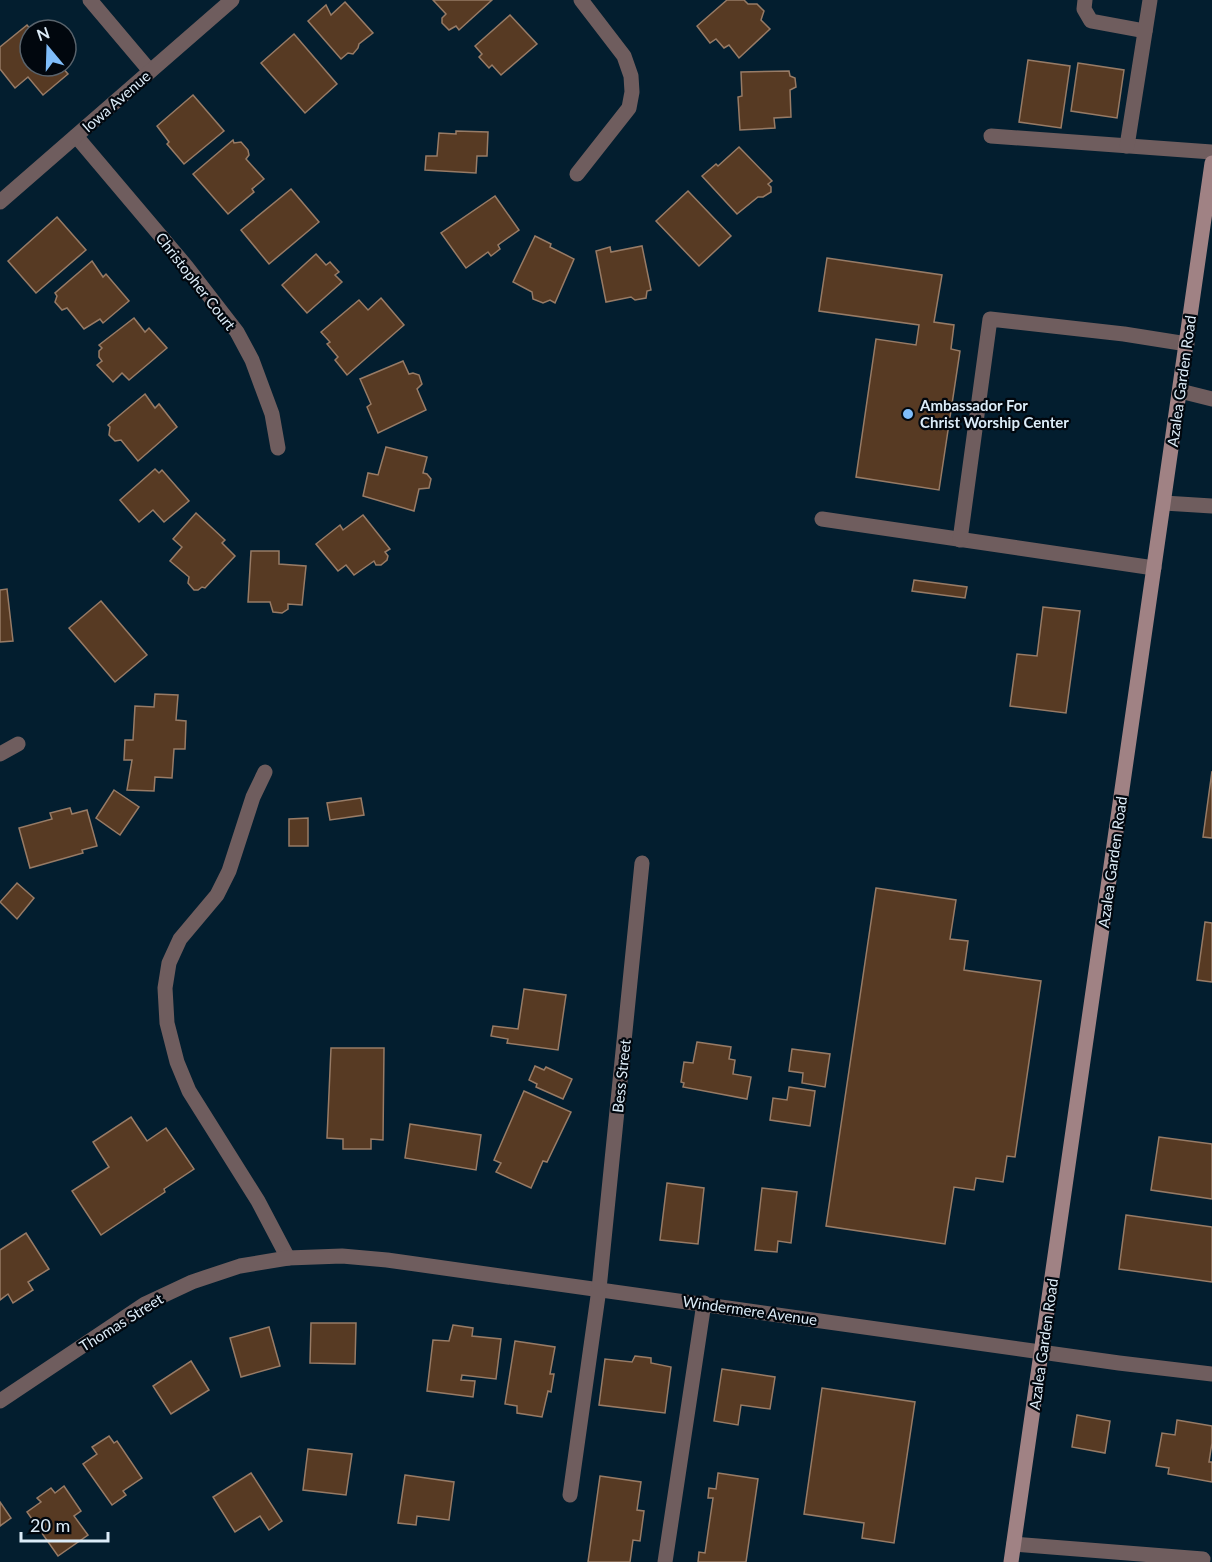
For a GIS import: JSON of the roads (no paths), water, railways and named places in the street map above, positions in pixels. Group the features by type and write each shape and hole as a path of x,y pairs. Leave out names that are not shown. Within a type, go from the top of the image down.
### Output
{"main road":[{"name":"Azalea Garden Road","path":"1011,1562 1212,163"}],"street":[{"path":"90,0 150,71"},
{"name":"Iowa Avenue","path":"0,202 232,0"},
{"path":"577,174 629,108 632,92 631,76 624,56 581,0"},
{"path":"1085,0 1084,9 1091,21 1145,31"},
{"path":"1127,146 1150,0"},
{"name":"Christopher Court","path":"76,136 186,266 237,332 256,371 272,414 278,448"},
{"path":"991,136 1212,152"},
{"path":"960,540 990,319 1124,334 1187,344"},
{"path":"1180,391 1212,399"},
{"path":"1164,503 1212,506"},
{"path":"822,519 1154,568"},
{"path":"0,754 18,744"},
{"path":"265,772 253,797 229,872 217,895 180,939 169,963 165,988 167,1023 177,1062 189,1091 258,1201 288,1258"},
{"name":"Bess Street","path":"570,1495 599,1289 642,863"},
{"name":"Windermere Avenue","path":"288,1258 342,1256 387,1260 1212,1374"},
{"name":"Thomas Street","path":"0,1401 145,1304 192,1282 221,1272 240,1266 288,1258"},
{"path":"665,1562 704,1303"},
{"path":"1014,1544 1203,1559"}],"place":[{"name":"Ambassador For Christ Worship Center","path":"908,414"}]}
